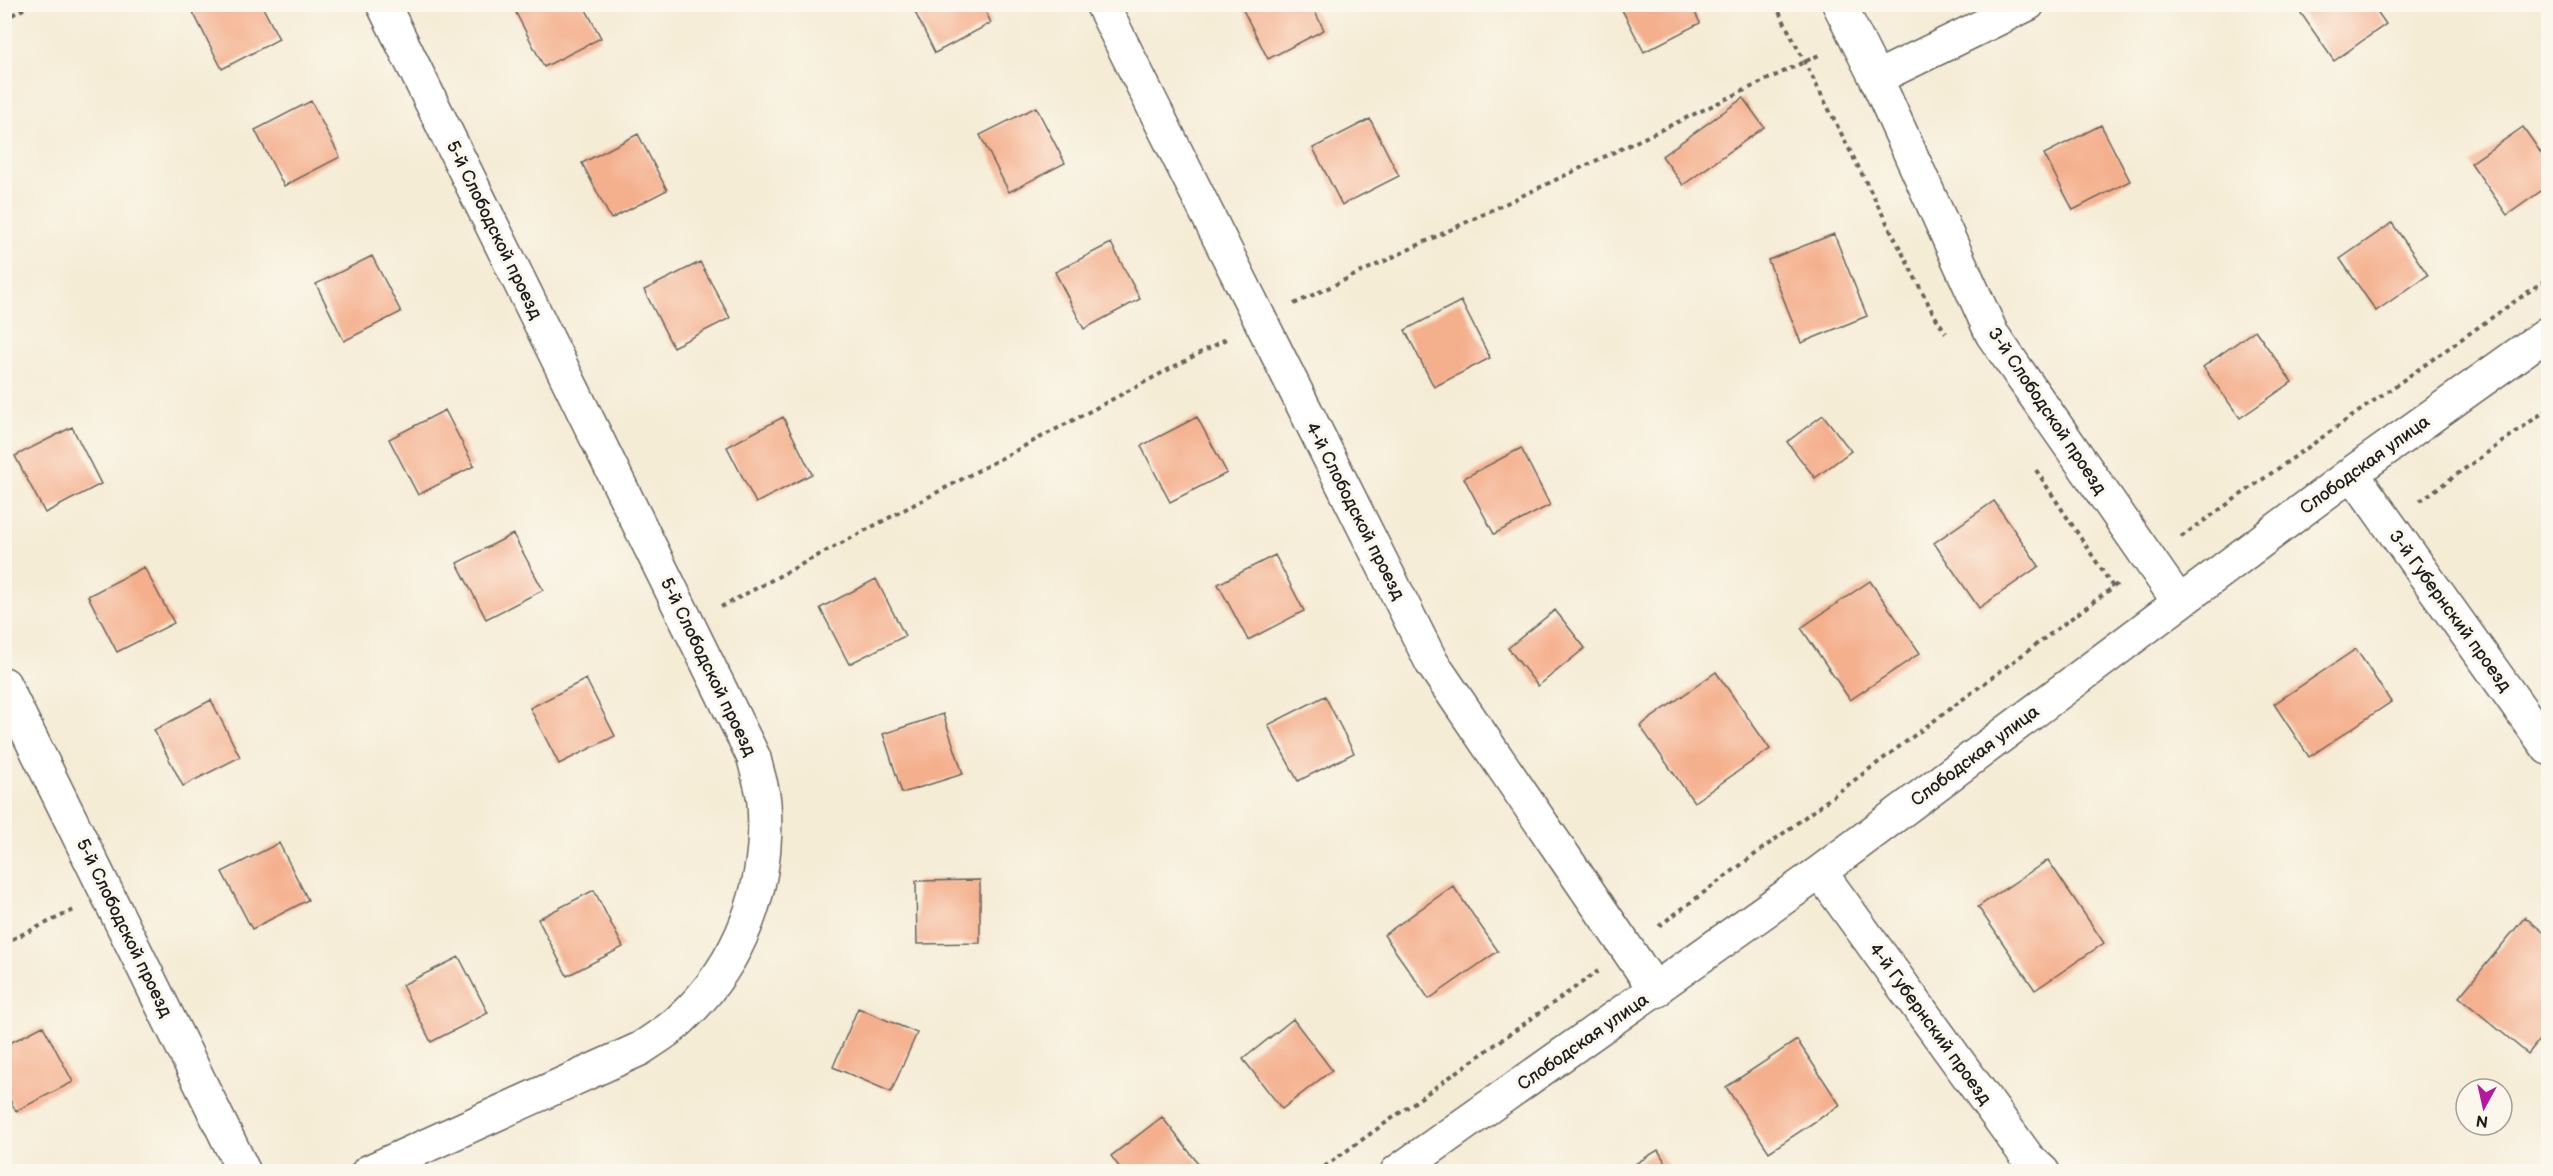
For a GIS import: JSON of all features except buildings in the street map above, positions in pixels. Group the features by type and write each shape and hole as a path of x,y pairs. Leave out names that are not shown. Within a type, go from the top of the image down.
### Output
{"street":[{"name":"5-й Слободской проезд","path":"368,1172 640,1049 680,1021 713,986 739,944 756,898 765,850 764,801 754,758 383,4"},
{"name":"4-й Слободской проезд","path":"1102,4 1432,663 1656,991"},
{"name":"3-й Слободской проезд","path":"1839,4 1876,78 1992,334 2180,602"},
{"path":"1876,78 2028,4"},
{"name":"Слободская улица","path":"1397,1172 1656,991 1820,872 2352,473 2548,333"},
{"name":"3-й Губернский проезд","path":"2352,473 2548,748"},
{"name":"5-й Слободской проезд","path":"4,684 244,1172"},
{"name":"4-й Губернский проезд","path":"1820,872 2028,1158 2043,1172"}],"path":[{"path":"4,19 33,4"},
{"path":"1317,1172 1628,950 2150,560 2548,278"},
{"path":"2388,524 2548,409"},
{"path":"4,943 107,893"}]}
